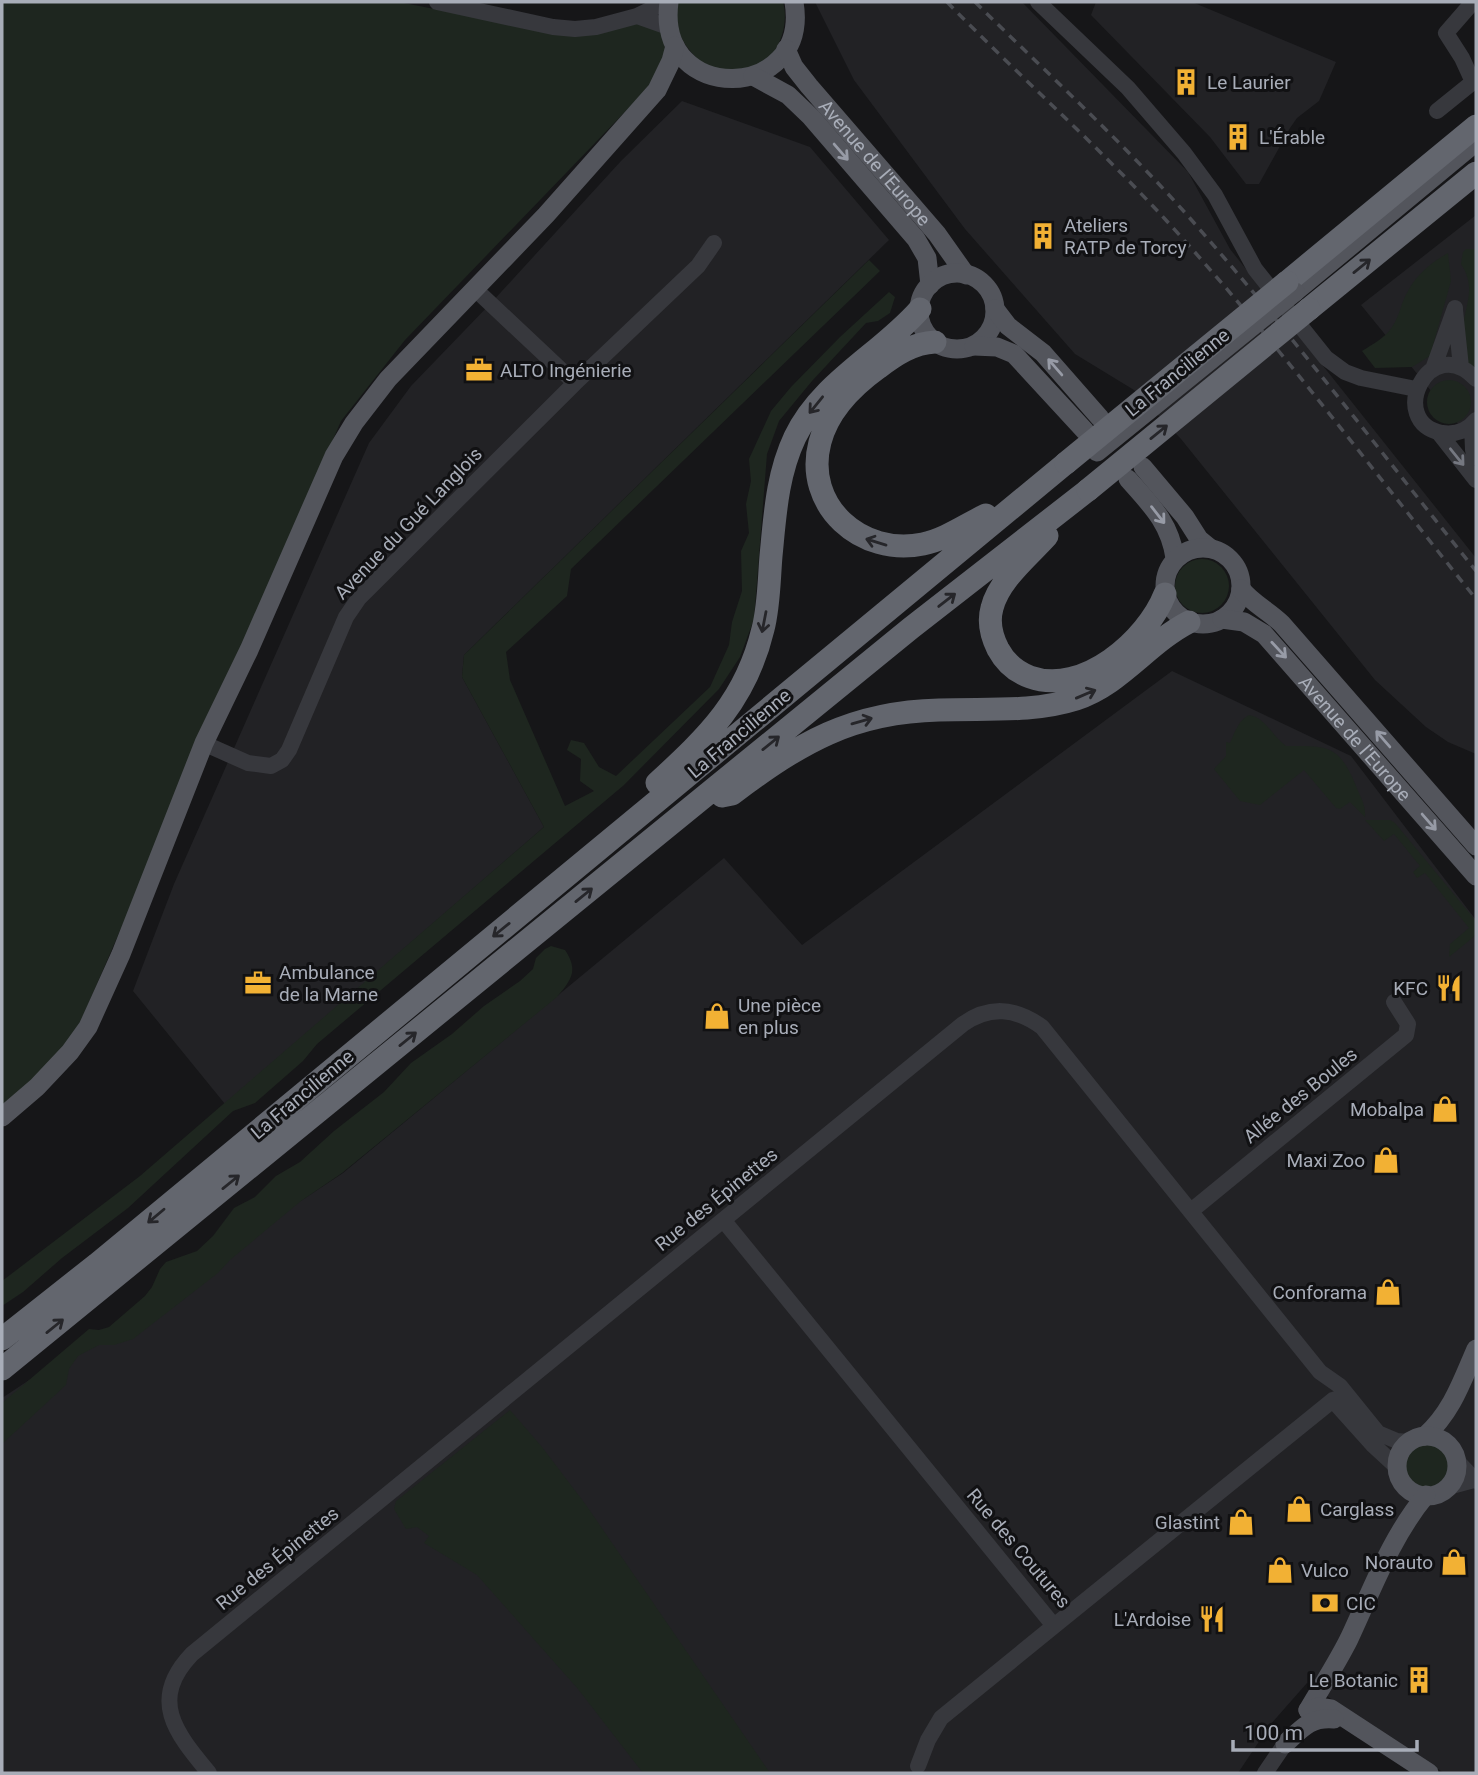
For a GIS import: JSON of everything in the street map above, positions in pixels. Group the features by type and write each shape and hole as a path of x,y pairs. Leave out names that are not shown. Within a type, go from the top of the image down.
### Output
{"highway":[{"name":"La Francilienne","path":"2,1369 911,628 1088,491 1476,126"},
{"name":"La Francilienne","path":"2,1339 97,1264 1009,509 1069,467 1297,294 1476,173"},
{"path":"591,855 603,832 698,745 731,706 755,656 764,627 779,483 795,436 804,419 826,393 902,328 920,309"},
{"path":"935,342 918,344 895,355 862,381 832,415 824,429 817,457 819,482 827,504 845,527 858,535 884,545 898,547 926,544 989,513 1009,509"},
{"path":"1088,491 1000,589 992,608 990,623 1000,654 1010,666 1035,679 1065,680 1077,677 1108,660 1141,633 1152,621 1165,594"},
{"path":"699,802 732,794 780,759 819,736 869,718 936,710 1040,707 1077,699 1108,683 1161,639 1189,622"}],"main road":[{"path":"2,1117 62,1061 88,1027 117,964 204,743 249,650 334,456 354,423 388,379 546,215 657,90 671,61 672,36 668,2"},
{"path":"672,36 685,60 699,71 726,79 753,76 772,65 786,48 794,31 794,2"},
{"name":"Avenue de l'Europe","path":"786,48 794,67 809,86 937,234 966,275 983,284 989,291 995,309 1007,326 1043,353 1092,425 1014,354 997,347 954,349 935,342"},
{"path":"657,90 699,71"},
{"name":"Avenue de l'Europe","path":"753,76 788,95 811,117 916,239 927,258 930,285"},
{"path":"1297,294 1476,142"},
{"path":"935,342 923,327 920,309 923,296 930,285 947,275 966,275"},
{"path":"974,346 990,331 995,309"},
{"path":"778,702 800,694 1069,467"},
{"path":"1175,558 1172,541 1163,521 1135,473 1185,517 1199,539 1230,558 1240,578 1241,589 1235,607 1222,619"},
{"path":"1189,622 1173,611 1165,594 1164,578 1175,558 1191,548 1210,548"},
{"name":"Avenue de l'Europe","path":"1241,589 1251,601 1269,611 1282,624 1476,846"},
{"name":"Avenue de l'Europe","path":"1189,622 1209,624 1222,619 1244,622 1264,634 1476,876"},
{"path":"177,815 212,747 249,650"},
{"path":"1452,1404 1455,1474 1448,1487 1434,1494 1419,1494 1406,1487 1402,1481 1398,1468 1400,1453 1443,1419 1476,1349"},
{"path":"1417,1439 1439,1438 1453,1454"},
{"path":"1399,1535 1406,1487"},
{"path":"1307,1710 1347,1643 1399,1535 1426,1495"},
{"path":"1323,1684 1324,1700 1331,1709 1429,1773"},
{"path":"1323,1684 1349,1720"},
{"path":"1307,1710 1318,1707 1331,1709"},
{"path":"1285,1744 1319,1717 1349,1720"}],"street":[{"path":"437,2 553,27 575,29 596,27 638,16 668,2"},
{"path":"1038,2 1128,88 1197,169 1215,195 1255,269 1326,358 1345,372 1360,378 1416,389"},
{"path":"1437,111 1473,82 1446,33 1473,2"},
{"path":"638,16 672,36"},
{"name":"Avenue du Gué Langlois","path":"212,747 248,763 271,766 282,760 289,750 346,617 359,598 575,383 698,266 714,243"},
{"path":"475,289 575,383"},
{"path":"1433,369 1454,308 1461,367"},
{"path":"1474,422 1462,431 1451,434 1429,428 1416,410 1416,389 1426,374 1442,366 1461,367 1476,379"},
{"path":"1474,422 1473,450 1476,457"},
{"path":"1440,433 1476,480"},
{"name":"Allée des Boules","path":"1191,1211 1406,1035 1408,1024 1394,1002"},
{"name":"Rue des Épinettes","path":"209,1773 177,1734 169,1711 170,1688 184,1662 963,1024 983,1013 1004,1010 1021,1014 1042,1027 1321,1372 1340,1386 1378,1433"},
{"name":"Rue des Coutures","path":"724,1221 1054,1626 1333,1400"},
{"name":"Rue des Épinettes","path":"1321,1372 1326,1391 1333,1400 1372,1444 1398,1468"},
{"path":"1333,1400 1340,1398 1360,1420 1378,1433 1397,1441 1417,1439"},
{"path":"1448,1487 1475,1480 1453,1454"},
{"path":"918,1766 928,1740 941,1718 1054,1626"},
{"path":"1265,1773 1307,1710"}],"shaded area":[{"path":"2,2 399,2 525,27 644,22 659,28 665,54 660,68 646,90 405,340 341,421 77,1030 63,1049 2,1109"},
{"path":"678,2 783,2 783,32 774,52 759,66 740,71 705,67 686,46 678,31"},
{"path":"815,2 1022,2 1188,172 1230,249 1476,558 1476,754 1448,742 1426,727 1375,680 1181,439 1134,390 1075,354 965,229 854,80"},
{"path":"1096,2 1192,2 1336,62 1319,101 1297,118 1259,184 1246,184 1210,137 1091,15"},
{"path":"682,101 810,147 889,240 464,655 462,677 544,827 225,1104 133,991 174,884 369,443 411,386 621,161"},
{"path":"1476,215 1476,446 1361,305"},
{"path":"1466,249 1476,249 1476,370 1467,362 1463,337 1469,290 1466,273 1461,264"},
{"path":"1448,253 1451,281 1430,356 1412,367 1375,368 1362,351 1389,331 1406,295 1420,274"},
{"path":"869,260 880,271 571,569 567,596 506,652 510,680 565,806 594,791 580,781 581,759 567,750 571,740 584,743 599,767 616,776 710,687 729,645 732,622 742,591 741,551 749,533 746,504 751,481 749,459 771,411 840,337 889,292 895,297 890,313 878,321 866,323 779,421 767,454 754,619 740,657 719,689 624,785 317,1044 303,1061 255,1103 233,1111 128,1208 2,1306 2,1281 140,1176 544,827 462,677 464,655"},
{"path":"1449,380 1464,387 1471,402 1464,417 1449,424 1434,417 1427,402 1434,387"},
{"path":"1202,559 1221,567 1229,586 1221,605 1202,613 1183,605 1175,586 1183,567"},
{"path":"1172,671 1351,756 1476,920 1476,1773 1444,1773 1307,1683 1270,1725 1238,1773 2,1773 2,1398 343,1173 724,858 802,945"},
{"path":"1249,715 1264,723 1286,746 1312,746 1330,750 1337,755 1350,772 1364,804 1365,817 1350,802 1340,809 1336,808 1304,770 1260,805 1240,801 1214,769 1226,756 1226,742 1230,743 1239,724"},
{"path":"1365,820 1390,820 1395,823 1476,921 1476,935 1449,957 1450,944 1469,928 1425,873 1417,878 1413,872 1420,866 1394,834 1384,841"},
{"path":"551,946 565,950 572,964 572,975 557,997 133,1339 114,1345 99,1345 78,1356 69,1369 66,1385 2,1444 2,1403 89,1329 109,1327 145,1296 166,1262 197,1251 213,1236 234,1208 255,1197 276,1176 300,1162 384,1092 411,1063 520,981 533,969 536,958"},
{"path":"510,1410 586,1505 770,1773 643,1773 578,1689 477,1575 424,1543 429,1536 417,1527 406,1529 394,1509 396,1501"},
{"path":"1427,1443 1443,1449 1449,1465 1443,1481 1427,1487 1411,1481 1405,1465 1411,1449"}],"railway":[{"path":"947,2 1111,163 1205,264 1285,358 1476,599"},
{"path":"975,2 1115,139 1195,224 1302,352 1476,571"}],"place":[{"name":"Le Laurier","path":"1186,82"},
{"name":"L'Érable","path":"1238,137"},
{"name":"Ateliers RATP de Torcy","path":"1043,236"},
{"name":"ALTO Ingénierie","path":"479,370"},
{"name":"Ambulance de la Marne","path":"258,983"},
{"name":"KFC","path":"1449,988"},
{"name":"Une pièce en plus","path":"717,1016"},
{"name":"Mobalpa","path":"1445,1109"},
{"name":"Maxi Zoo","path":"1386,1160"},
{"name":"Conforama","path":"1388,1292"},
{"name":"Carglass","path":"1299,1509"},
{"name":"Glastint","path":"1241,1522"},
{"name":"Norauto","path":"1454,1562"},
{"name":"Vulco","path":"1280,1570"},
{"name":"CIC","path":"1325,1603"},
{"name":"L'Ardoise","path":"1212,1619"},
{"name":"Le Botanic","path":"1419,1680"}]}
